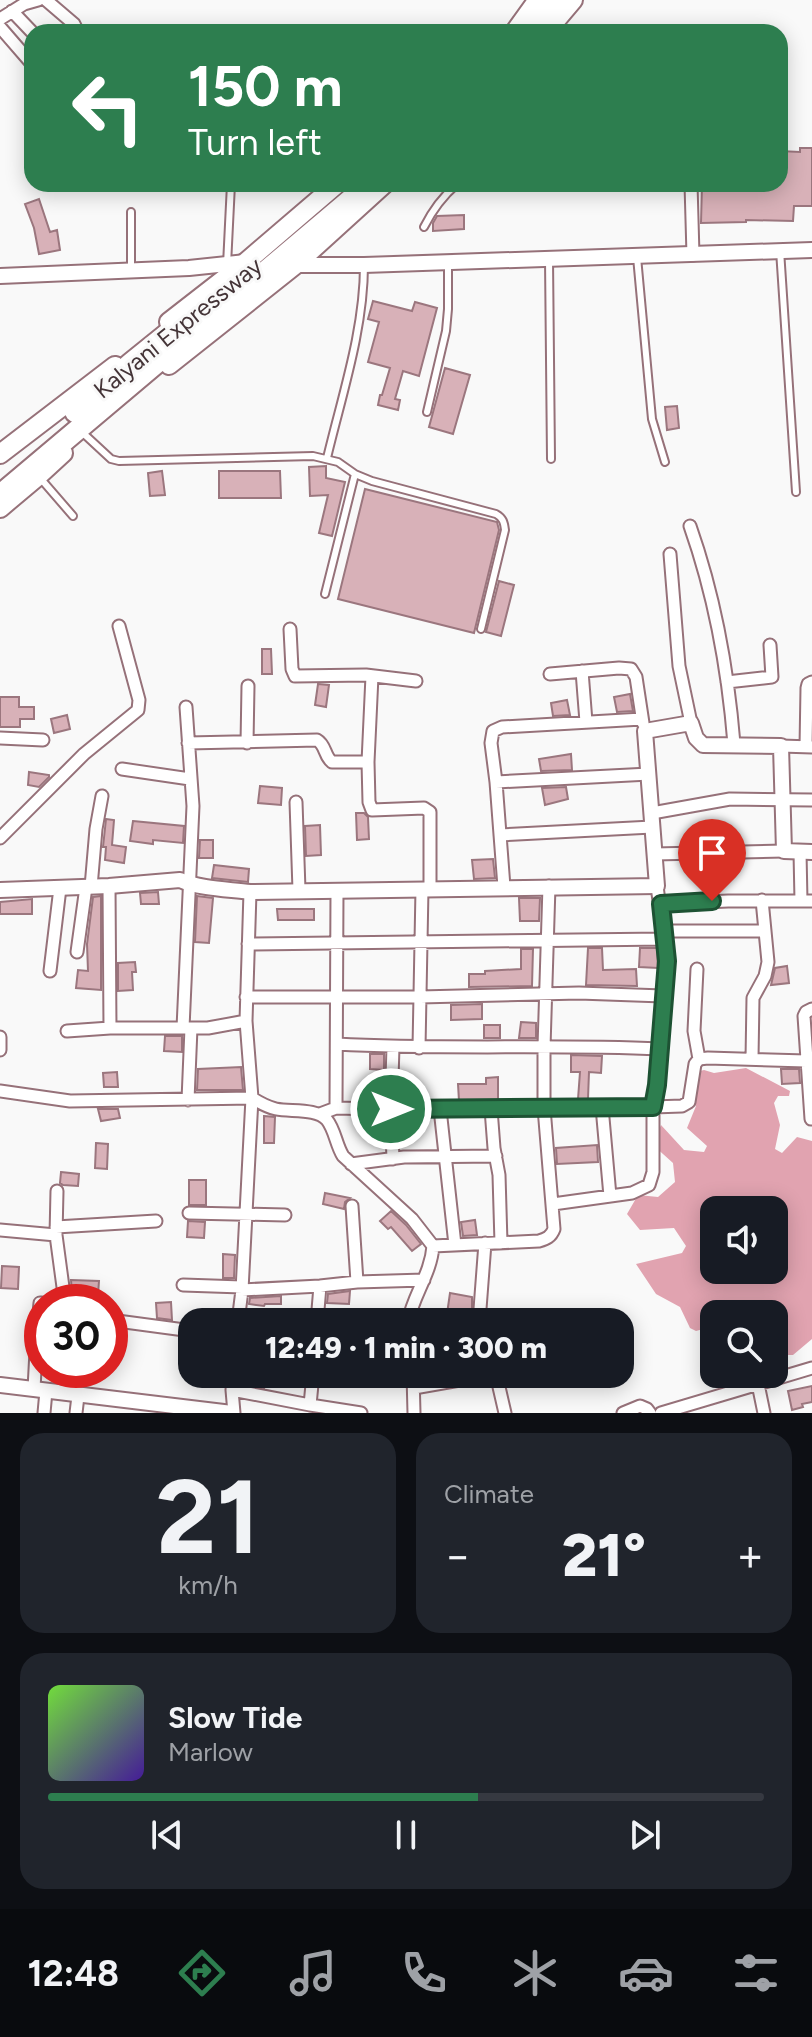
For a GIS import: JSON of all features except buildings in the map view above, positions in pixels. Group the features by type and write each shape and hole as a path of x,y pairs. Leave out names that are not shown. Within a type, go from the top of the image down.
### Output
{"highway":[{"path":"513,24 532,0"},
{"path":"522,24 539,0"},
{"path":"538,24 558,0"},
{"path":"553,24 573,0"},
{"name":"Kalyani Expressway","path":"0,454 131,353 236,263 327,192"},
{"path":"0,479 131,363 341,192"},
{"path":"0,495 360,192"},
{"name":"Kalyani Expressway","path":"0,508 84,434 295,265 375,192"}],"street":[{"path":"24,25 7,11 38,0"},
{"path":"46,0 74,24"},
{"path":"0,27 24,55"},
{"path":"691,192 693,255"},
{"path":"295,265 812,250"},
{"path":"0,276 236,263"},
{"path":"690,526 710,593 727,682 734,744"},
{"path":"670,554 679,666 691,723 696,738 703,745 809,747 807,688 812,682"},
{"path":"0,838 84,754 138,710 139,700 119,626"},
{"path":"290,629 295,676 372,676 416,681"},
{"path":"727,682 772,677 770,645"},
{"path":"550,674 619,668 631,669 636,677 644,725 657,886 667,961 653,1107 653,1172 649,1185 639,1191 553,1204"},
{"path":"582,671 586,722"},
{"path":"372,676 368,762 372,810 424,808 430,812 419,1048"},
{"path":"247,743 248,686"},
{"path":"186,707 193,806 189,884 188,1100"},
{"path":"504,887 491,737 493,731 497,728 586,722 644,725 691,723"},
{"path":"0,738 43,740"},
{"path":"188,743 317,740 324,746 332,762 368,762"},
{"path":"781,746 784,851"},
{"path":"122,769 190,779"},
{"path":"496,782 649,774"},
{"path":"77,952 102,796"},
{"path":"500,835 652,820 730,799 812,800"},
{"path":"296,802 299,890"},
{"path":"655,854 806,852 807,901 661,904"},
{"path":"0,890 180,880 189,884 250,892 657,886"},
{"path":"109,886 110,1028"},
{"path":"433,1246 539,1241 546,1239 554,1229 544,1108 549,886"},
{"path":"50,971 60,888"},
{"path":"336,1108 337,891"},
{"path":"240,1308 252,1098 246,1021 250,892"},
{"path":"752,1059 753,998 767,969 762,900"},
{"path":"248,944 546,940 765,931"},
{"path":"0,1091 70,1101 252,1098 265,1106 320,1114 336,1108 682,1106 689,1102 695,1064 699,1059 694,1031 697,969"},
{"path":"246,997 579,993 663,996"},
{"path":"811,1119 804,1016 812,1009"},
{"path":"67,1031 208,1028 246,1021"},
{"path":"0,1037 0,1050"},
{"path":"337,1044 419,1048 660,1049"},
{"path":"393,1047 393,1159"},
{"path":"699,1059 806,1061"},
{"path":"602,1107 610,1196"},
{"path":"440,1109 455,1245"},
{"path":"491,1109 499,1175 501,1243"},
{"path":"320,1114 328,1121 338,1147 351,1164 412,1219 433,1246 432,1261 411,1308"},
{"path":"351,1164 393,1159 496,1156"},
{"path":"57,1191 56,1231 63,1284"},
{"path":"352,1206 357,1282"},
{"path":"189,1213 285,1215"},
{"path":"0,1230 56,1231 156,1221"},
{"path":"480,1308 485,1243"},
{"path":"183,1285 242,1288 424,1280"},
{"path":"318,1308 320,1286"},
{"path":"128,1322 178,1329"},
{"path":"788,1375 812,1368"},
{"path":"0,1385 137,1408 233,1413 232,1390 361,1413"},
{"path":"310,1405 312,1388"},
{"path":"414,1388 414,1413"},
{"path":"499,1388 505,1413"},
{"path":"661,1413 745,1388"},
{"path":"759,1388 764,1413"},
{"path":"40,1390 44,1413"},
{"path":"76,1413 78,1396"},
{"path":"623,1413 640,1406 650,1413"}],"lane":[{"path":"232,192 236,263"},
{"path":"424,227 432,210 448,192"},
{"path":"131,212 131,271"},
{"path":"780,250 796,492"},
{"path":"637,257 652,419 665,462"},
{"path":"549,259 551,459"},
{"path":"427,412 446,331 448,262"},
{"path":"327,458 359,326 364,265"},
{"path":"84,434 111,459 119,461 327,458 372,481 501,517 504,538 481,629"},
{"path":"325,594 355,474"},
{"path":"38,476 73,516"}],"shaded area":[{"path":"746,1068 790,1091 789,1096 778,1096 774,1103 780,1125 775,1149 782,1153 797,1137 812,1141 812,1339 793,1355 788,1355 788,1300 700,1300 700,1330 696,1331 690,1328 680,1307 656,1294 636,1264 682,1253 686,1246 674,1228 640,1230 627,1214 638,1195 658,1197 675,1182 673,1163 653,1145 661,1125 684,1150 704,1152 707,1146 687,1128 696,1106 689,1096 698,1085 696,1072 704,1070 714,1073"}],"route":[{"path":"391,1109 653,1107 667,961 661,904 712,901"}]}
